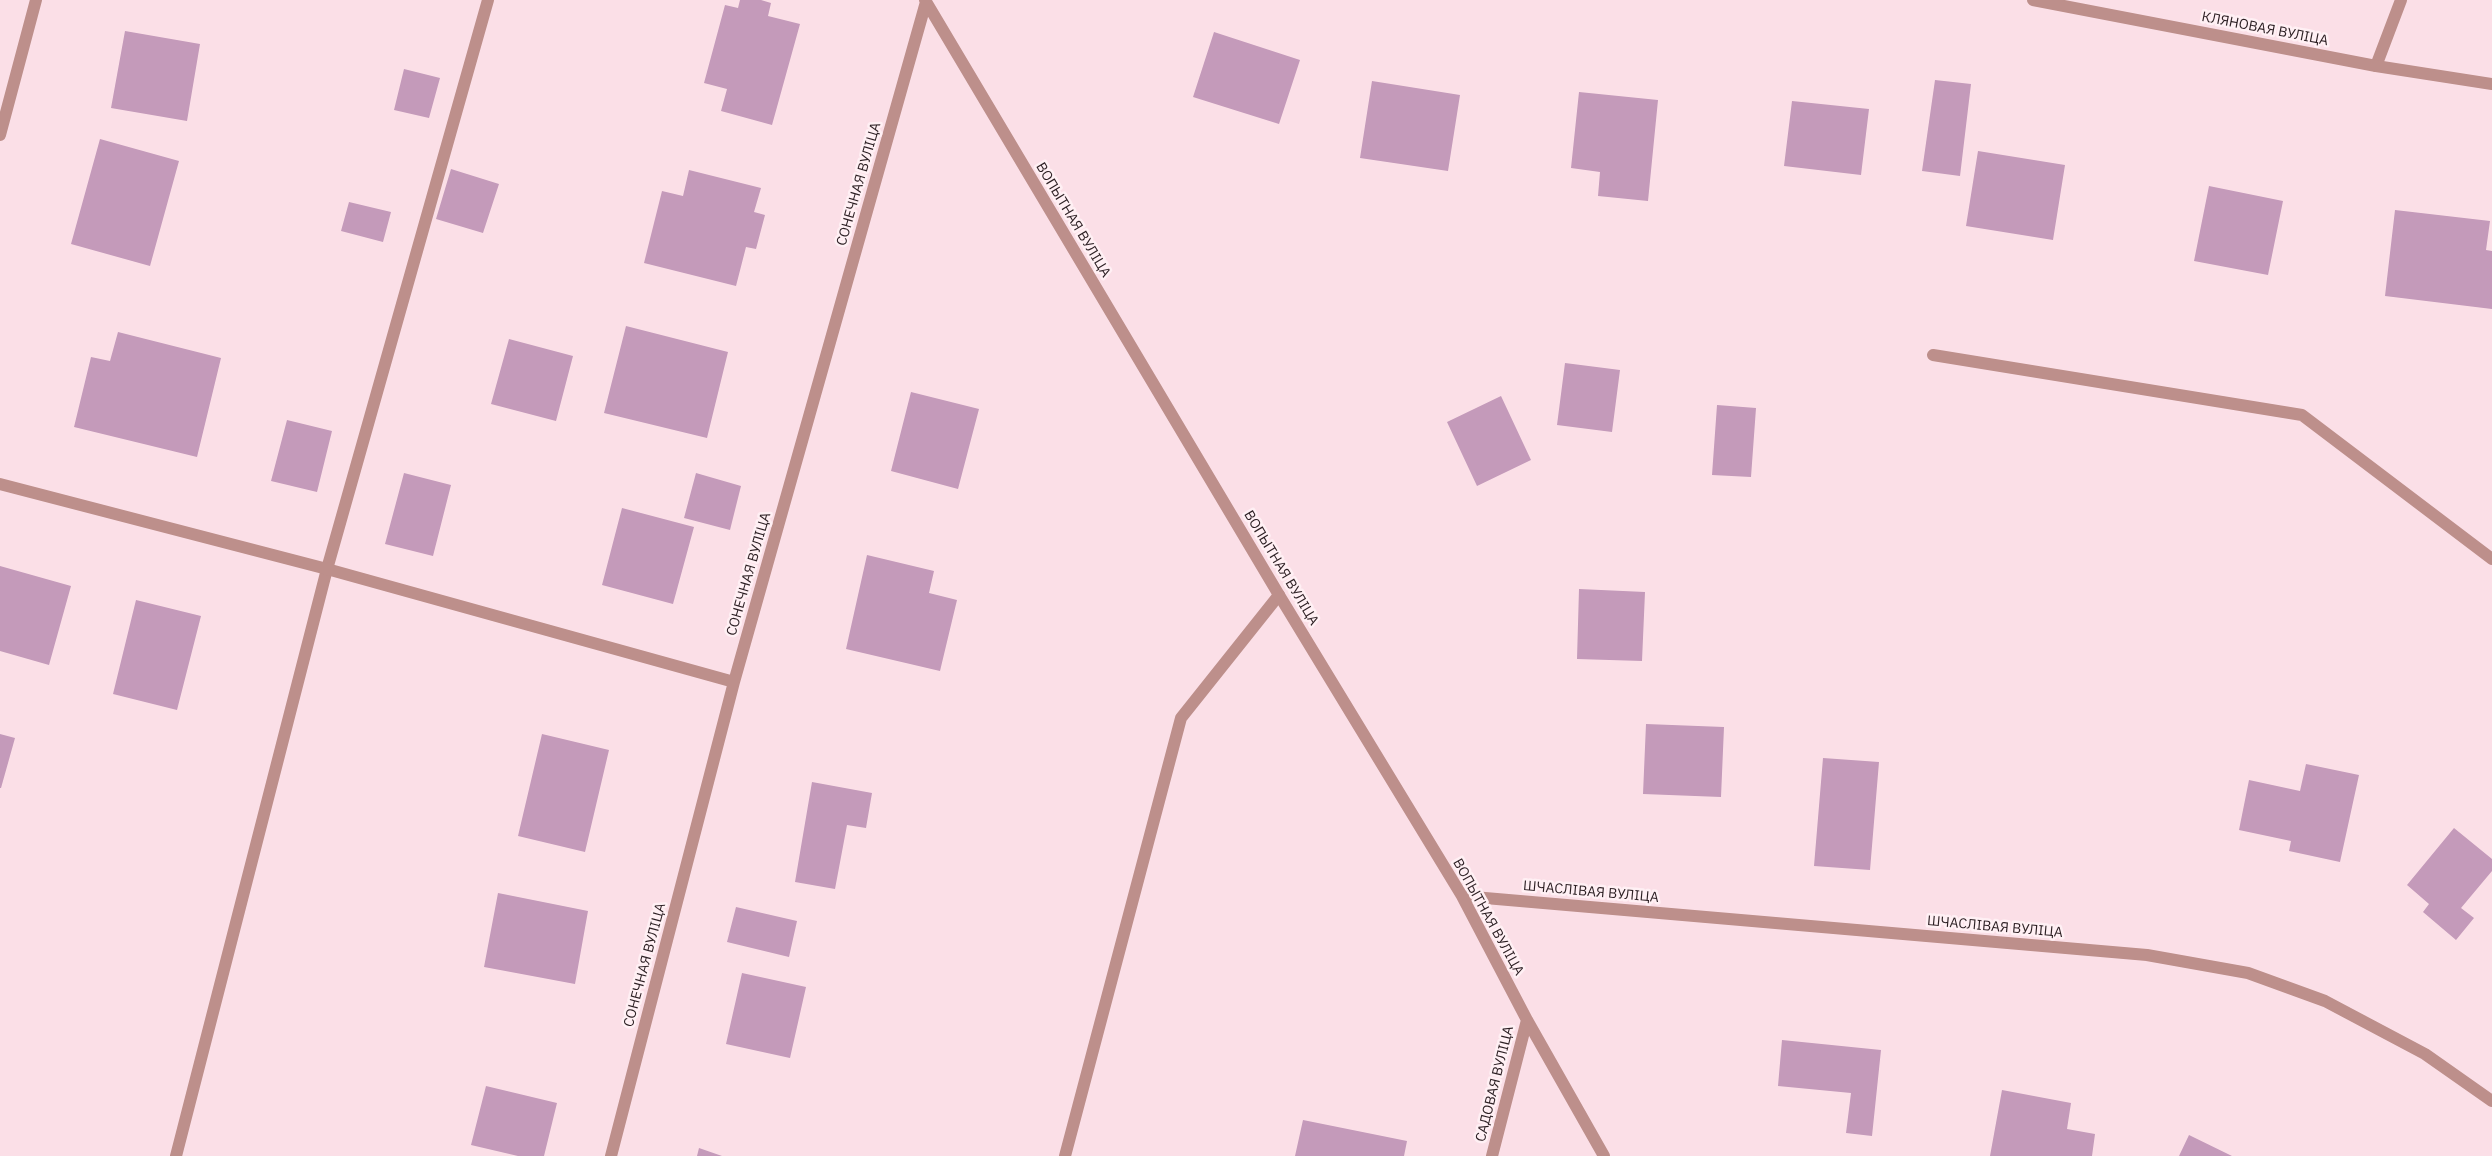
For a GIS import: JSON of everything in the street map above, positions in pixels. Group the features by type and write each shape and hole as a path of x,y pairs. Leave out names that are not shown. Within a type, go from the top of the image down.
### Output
{"street":[{"path":"0,135 36,0"},
{"path":"176,1156 327,569 488,0"},
{"name":"КЛЯНОВАЯ ВУЛІЦА","path":"2033,0 2376,66 2492,84"},
{"path":"2376,66 2402,0"},
{"name":"ВОПЫТНАЯ ВУЛІЦА","path":"925,1 1279,595 1462,896 1527,1020 1604,1156"},
{"name":"СОНЕЧНАЯ ВУЛІЦА","path":"610,1156 734,682 925,1"},
{"path":"1933,355 2302,415 2492,559"},
{"path":"0,484 327,569 734,682"},
{"path":"1065,1156 1181,718 1279,595"},
{"name":"ШЧАСЛІВАЯ ВУЛІЦА","path":"1462,896 2147,955 2248,973 2325,1001 2425,1054 2492,1101"},
{"name":"САДОВАЯ ВУЛІЦА","path":"1492,1156 1527,1020"}],"building":[{"path":"740,0 761,0 771,3 768,16 800,24 772,125 721,111 727,89 704,83 725,5 738,8"},
{"path":"125,31 200,44 187,121 111,108"},
{"path":"1214,32 1300,60 1279,124 1193,97"},
{"path":"404,69 440,78 429,118 394,110"},
{"path":"1935,80 1971,84 1960,176 1922,171"},
{"path":"1372,81 1460,95 1448,171 1360,158"},
{"path":"1579,92 1658,100 1648,201 1598,196 1600,172 1571,168"},
{"path":"1792,101 1869,109 1861,175 1784,166"},
{"path":"100,139 179,161 150,266 71,244"},
{"path":"1978,151 2065,165 2053,240 1966,226"},
{"path":"451,169 499,184 483,233 436,219"},
{"path":"689,170 761,188 754,212 765,215 756,249 746,247 736,286 644,263 662,191 683,196"},
{"path":"2209,186 2283,201 2268,275 2194,261"},
{"path":"349,202 391,212 383,242 341,231"},
{"path":"2395,210 2490,221 2486,250 2492,251 2492,309 2385,296"},
{"path":"626,326 728,352 707,438 604,413"},
{"path":"118,332 221,358 197,457 74,427 91,357 110,361"},
{"path":"509,339 573,356 556,421 491,404"},
{"path":"1565,363 1620,370 1612,432 1557,425"},
{"path":"911,392 979,409 958,489 891,471"},
{"path":"1501,396 1531,460 1477,486 1447,422"},
{"path":"1717,405 1756,408 1751,477 1712,475"},
{"path":"287,420 332,431 317,492 271,481"},
{"path":"404,473 451,485 433,556 385,544"},
{"path":"696,473 741,486 730,530 684,518"},
{"path":"622,508 694,527 673,604 602,585"},
{"path":"867,555 934,571 929,593 957,600 940,671 846,649"},
{"path":"0,566 71,586 49,665 0,651"},
{"path":"1579,589 1645,592 1642,661 1577,659"},
{"path":"136,600 201,616 177,710 113,694"},
{"path":"1646,724 1724,727 1721,797 1643,794"},
{"path":"0,734 15,738 1,788 0,788"},
{"path":"542,734 609,750 585,852 518,836"},
{"path":"1823,758 1879,762 1870,870 1814,866"},
{"path":"2306,764 2359,775 2340,862 2289,851 2291,841 2239,830 2249,780 2300,791"},
{"path":"812,782 872,793 866,828 847,825 835,889 795,882"},
{"path":"2454,828 2492,859 2492,871 2461,908 2474,918 2456,940 2423,912 2429,904 2407,885"},
{"path":"498,893 588,911 575,984 484,967"},
{"path":"736,907 797,921 789,957 727,942"},
{"path":"742,973 806,987 790,1058 726,1044"},
{"path":"1782,1040 1881,1050 1872,1136 1846,1133 1851,1093 1778,1086"},
{"path":"486,1086 557,1103 544,1156 518,1156 471,1145"},
{"path":"2002,1090 2071,1103 2067,1129 2095,1134 2092,1156 1990,1156"},
{"path":"1303,1120 1407,1141 1404,1156 1295,1156"},
{"path":"2189,1135 2232,1156 2179,1156"},
{"path":"699,1148 722,1156 697,1156"}]}
